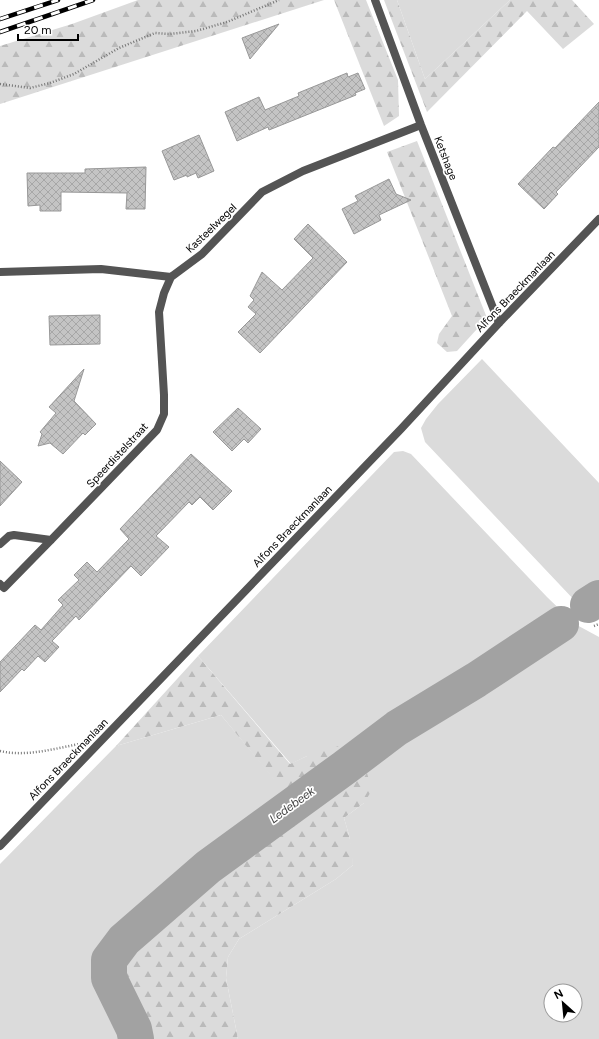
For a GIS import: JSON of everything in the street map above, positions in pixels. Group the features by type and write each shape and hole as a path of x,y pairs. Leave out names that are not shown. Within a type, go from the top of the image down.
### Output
{"street":[{"name":"Ketshage","path":"375,0 421,125 499,323"},
{"name":"Kasteelwegel","path":"171,277 202,254 262,192 303,171 421,125"},
{"name":"Alfons Braeckmanlaan","path":"0,846 401,429 499,323 599,219"},
{"path":"0,272 101,269 171,277"},
{"name":"Speerdistelstraat","path":"0,584 4,588 157,430 164,414 159,312 164,293 171,277"},
{"path":"0,544 9,536 14,535 52,540"}],"path":[{"path":"0,84 30,88 50,83 74,74 119,48 154,33 170,34 196,31 227,22 279,0"},
{"path":"594,626 599,624"},
{"path":"0,751 31,753 78,744 99,743"}],"green space":[{"path":"138,0 324,0 0,104 0,46 72,24"},
{"path":"334,0 366,0 398,80 399,116 384,126"},
{"path":"384,0 397,0 425,79 510,0 572,0 594,24 563,49 527,11 427,112"},
{"path":"397,0 510,0 425,79"},
{"path":"417,141 487,318 457,351 447,352 437,343 439,334 452,316 387,152"},
{"path":"482,359 599,483 599,588 577,603 425,442 421,428 426,419 438,404"},
{"path":"403,451 411,454 547,597 575,624 599,637 599,1039 238,1039 226,978 228,957 239,939 336,879 353,865 349,835 344,818 364,803 307,756 291,764 198,656 394,452"},
{"path":"599,588 599,619 595,618 577,603"},
{"path":"198,656 290,764 307,756 342,745 367,773 372,790 364,803 344,818 350,841 353,865 336,879 239,939 228,957 226,978 238,1039 126,1039 124,1030 110,1004 101,981 102,956 118,936 174,884 246,827 285,793 221,715 116,746"},
{"path":"221,715 286,793 174,884 118,936 110,1004 124,1030 126,1039 0,1039 0,864 116,746"}],"building":[{"path":"279,24 250,59 242,38"},
{"path":"347,73 348,77 358,73 365,89 355,93 356,95 269,130 268,127 237,141 225,112 259,97 265,110 299,96 298,93"},
{"path":"599,102 599,147 556,192 558,194 544,209 518,184"},
{"path":"199,135 214,171 198,178 196,173 174,180 162,151"},
{"path":"146,167 145,209 126,209 127,193 61,192 61,211 40,211 40,205 28,206 27,173 85,173 85,169"},
{"path":"389,179 396,194 411,200 379,215 381,220 354,234 342,209 358,201 355,196"},
{"path":"308,224 347,262 260,353 238,332 256,314 248,307 254,300 250,296 262,272 282,290 313,258 294,239"},
{"path":"100,315 100,344 50,345 49,316"},
{"path":"84,369 74,401 96,424 85,435 83,433 63,454 50,443 38,446 42,434 40,432 56,413 49,407"},
{"path":"238,408 261,429 248,443 244,439 232,451 213,432"},
{"path":"191,454 232,491 213,510 200,497 192,505 189,502 156,536 169,547 141,576 131,566 79,620 76,616 52,641 59,647 45,662 38,656 24,671 22,669 0,692 0,662 35,625 41,630 63,605 58,600 79,580 74,575 87,562 97,572 129,539 120,529"},
{"path":"0,461 22,482 0,506"}],"waterway":[{"name":"Ledebeek","path":"588,605 599,598"},
{"name":"Ledebeek","path":"136,1039 134,1029 109,978 109,960 124,940 208,867 397,728 476,680 561,624"}],"railway":[{"path":"0,19 58,0"},
{"path":"0,32 93,0"}]}
